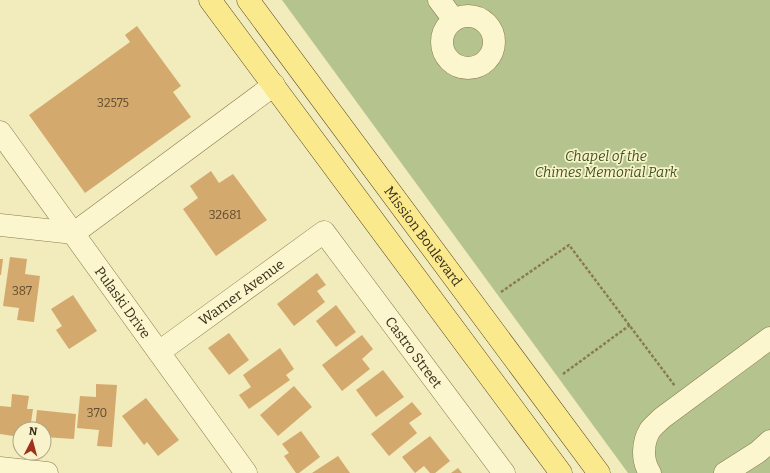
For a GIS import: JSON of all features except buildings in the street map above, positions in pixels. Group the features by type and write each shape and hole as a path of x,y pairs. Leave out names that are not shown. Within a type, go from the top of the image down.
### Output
{"main road":[{"path":"210,0 561,473"},
{"name":"Mission Boulevard","path":"248,0 599,473"}],"street":[{"path":"439,0 454,20"},
{"path":"0,225 74,233 274,86"},
{"name":"Pulaski Drive","path":"0,132 246,473"},
{"name":"Warner Avenue","path":"159,352 324,232"},
{"name":"Castro Street","path":"324,232 504,473"},
{"path":"649,473 644,456 645,441 650,429 662,418 770,338"},
{"path":"725,473 758,452 770,441"},
{"path":"0,468 48,473"}],"path":[{"path":"501,292 569,245 676,387"},
{"path":"563,374 630,325"}],"green space":[{"name":"Chapel of the Chimes Memorial Park","path":"282,0 770,0 770,473 628,473"}]}
